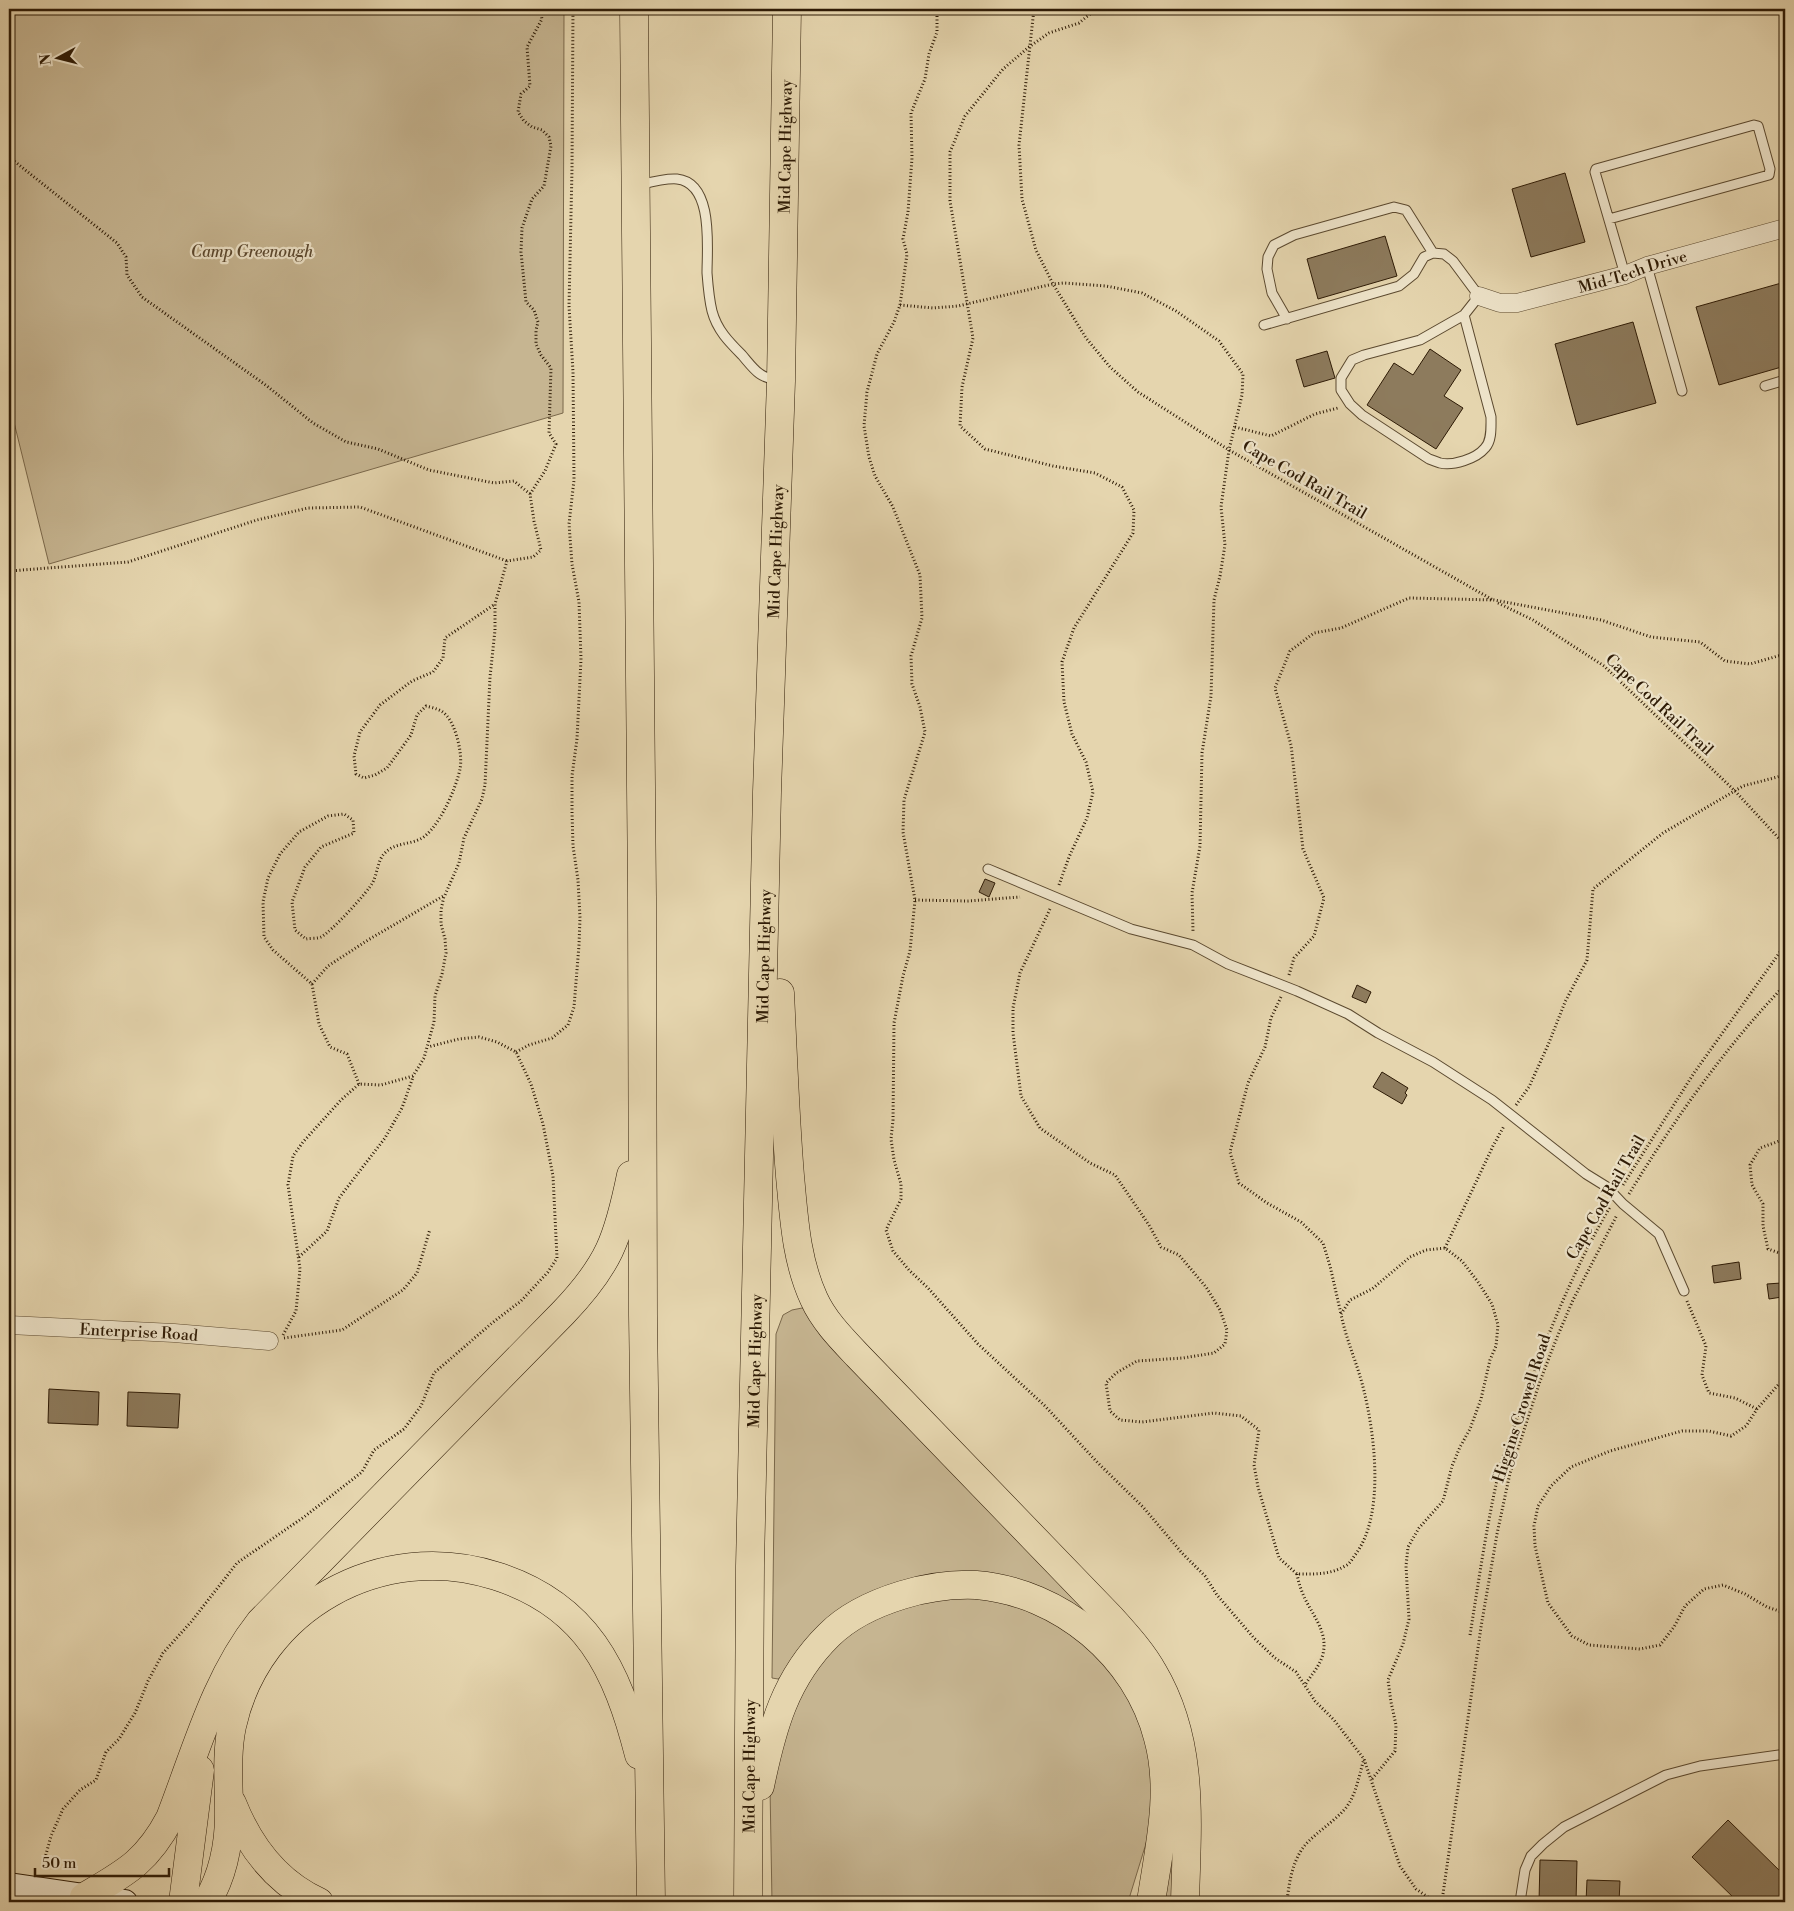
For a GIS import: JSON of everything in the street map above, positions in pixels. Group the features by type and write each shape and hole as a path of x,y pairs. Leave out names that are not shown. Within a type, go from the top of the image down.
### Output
{"highway":[{"path":"634,9 642,897 642,1119 649,1798 652,1902"},
{"name":"Mid Cape Highway","path":"748,1902 750,1566 768,792 781,381 787,9"},
{"path":"768,792 781,994 788,1152 795,1231 809,1284 825,1317 845,1342 1111,1618 1137,1648 1153,1672 1173,1715 1185,1763 1187,1807 1185,1902"},
{"path":"183,1902 203,1744 216,1694 234,1660 260,1622 564,1313 594,1278 612,1247 618,1229 642,1119"},
{"path":"208,1902 218,1879 227,1848 229,1748 232,1726 238,1705 256,1665 284,1628 318,1600 355,1580 374,1573 434,1565 455,1566 478,1570 518,1584 554,1604 572,1619 599,1651 618,1685 632,1727 649,1798"},
{"path":"748,1847 767,1751 775,1724 792,1683 816,1648 831,1633 849,1620 890,1598 933,1588 955,1585 977,1586 1001,1589 1024,1596 1065,1615 1101,1642 1118,1659 1133,1679 1154,1720 1165,1781 1166,1800 1150,1895"},
{"path":"84,1897 131,1868 156,1843 170,1818 210,1714"},
{"path":"229,1797 240,1823 262,1858 292,1886 319,1902"}],"main road":[{"path":"9,1885 125,1902"}],"street":[{"name":"Mid-Tech Drive","path":"1479,296 1500,303 1517,303 1626,275 1647,266 1785,228"},
{"name":"Enterprise Road","path":"9,1325 275,1340"}],"lane":[{"path":"1609,219 1769,175 1770,170 1758,126 1754,125 1596,169 1595,172 1609,219 1626,275"},
{"path":"636,186 654,181 678,179 686,182 696,190 703,205 708,233 708,291 715,322 723,335 757,372 767,379 781,381"},
{"path":"1287,319 1272,293 1267,269 1268,257 1274,245 1294,235 1394,207 1406,210 1433,253"},
{"path":"1264,325 1399,286 1414,274 1424,257 1433,253 1444,254 1453,261 1479,296 1464,315 1420,340 1352,360 1341,378 1341,390 1350,404 1429,459 1441,463 1460,462 1476,455 1486,448 1491,433 1492,417 1464,315"},
{"path":"1647,266 1682,391"},
{"path":"1764,386 1785,380"},
{"path":"988,869 1131,929 1193,945 1199,950 1228,964 1286,986 1348,1014 1378,1033 1433,1062 1492,1100 1586,1174 1607,1187 1623,1204 1659,1234 1684,1291"},
{"path":"1520,1902 1525,1870 1531,1856 1564,1827 1666,1776 1700,1766 1785,1754"}],"path":[{"path":"9,571 128,562 257,520 308,508 360,507 507,561 534,557 541,550 530,494 545,471 556,444 549,433 551,368 536,344 538,322 534,310 526,302 521,252 522,228 532,199 544,186 551,146 549,137 542,130 532,127 524,121 518,112 521,94 530,86 527,47 542,19 540,9"},
{"path":"516,1052 529,1045 552,1038 568,1025 574,1007 579,945 580,918 578,880 573,846 572,776 577,739 581,659 579,602 572,564 569,524 574,480 573,372 569,306 573,9"},
{"path":"937,9 937,32 929,54 925,79 912,112 908,212 903,238 907,254 900,305 894,322 877,354 867,392 864,426 869,457 875,476 892,507 920,574 922,618 911,656 912,684 920,707 925,732 904,800 903,832 915,900 910,951 894,1023 893,1120 891,1138 894,1160 901,1184 902,1199 886,1230 894,1251 909,1270 928,1288 978,1344 1046,1406 1098,1463 1143,1506 1182,1553 1205,1576 1217,1595 1254,1638 1275,1658 1296,1672 1315,1701 1334,1720 1364,1759 1400,1866 1416,1889 1429,1898 1442,1902"},
{"name":"Cape Cod Rail Trail","path":"1034,9 1019,145 1022,199 1036,250 1053,284 1086,338 1110,367 1138,392 1229,450 1494,600 1534,620 1604,666 1735,791 1785,845"},
{"path":"1096,9 1078,23 1050,32 1029,46 1003,69 965,116 950,152 950,201 973,338 962,386 960,426 984,449 1053,466 1095,473 1122,487 1134,510 1133,533 1074,628 1062,662 1064,702 1072,734 1086,762 1093,792 1088,818 1051,896 1020,973 1013,1008 1013,1033 1020,1096 1040,1128 1090,1163 1115,1175 1161,1247 1180,1255 1206,1287 1220,1310 1227,1330 1225,1344 1214,1353 1183,1358 1137,1361 1116,1373 1106,1383 1110,1411 1120,1420 1142,1422 1214,1413 1240,1416 1259,1430 1254,1465 1258,1487 1279,1558 1297,1574 1301,1590 1319,1624 1324,1640 1320,1663 1305,1685"},
{"path":"9,157 117,243 126,257 127,275 142,297 267,386 313,423 346,442 378,450 430,470 494,483 514,481 530,494"},
{"path":"900,305 933,308 1064,283 1106,286 1142,293 1176,311 1219,341 1243,374 1242,395 1229,450 1221,507 1225,545 1214,600 1211,696 1202,753 1200,846 1192,893 1193,945"},
{"path":"1235,427 1271,436 1316,414 1350,404"},
{"path":"299,1257 327,1231 339,1198 385,1138 402,1108 413,1076 428,1047 434,1022 435,996 446,953 446,939 441,924 444,895 460,863 464,838 482,799 485,784 495,604 507,561"},
{"path":"1297,1574 1325,1574 1347,1566 1361,1547 1370,1520 1375,1492 1375,1466 1364,1392 1345,1333 1323,1243 1301,1222 1267,1203 1239,1183 1230,1152 1248,1083 1265,1047 1271,1018 1286,986 1294,958 1314,936 1324,898 1303,849 1291,745 1275,688 1290,651 1314,633 1341,628 1409,598 1494,600 1601,620 1651,637 1700,642 1726,661 1750,664 1785,654"},
{"path":"359,1084 347,1054 330,1046 318,1024 312,984 273,950 264,937 263,902 268,878 280,854 300,832 328,816 344,814 353,820 354,833 321,847 305,867 292,902 295,930 306,939 321,937 349,911 373,883 383,854 396,845 412,843 424,836 435,826 449,799 460,768 458,738 447,715 439,709 426,706 417,715 411,735 387,768 375,775 364,778 356,774 354,756 360,732 380,705 412,681 433,672 443,658 445,638 495,604"},
{"path":"1445,1248 1493,1146 1510,1114 1528,1087 1548,1045 1565,1002 1587,960 1593,889 1663,833 1743,786 1785,775"},
{"path":"312,984 328,966 444,895"},
{"path":"915,900 1000,900 1051,896"},
{"name":"Cape Cod Rail Trail","path":"1470,1635 1486,1536 1501,1464 1530,1383 1564,1298 1595,1232 1616,1197 1694,1073 1785,945"},
{"name":"Higgins Crowell Road","path":"1442,1902 1481,1627 1497,1534 1510,1473 1540,1381 1558,1335 1597,1251 1651,1158 1700,1088 1762,1008 1785,985"},
{"path":"43,1891 45,1858 51,1836 63,1809 80,1790 96,1780 106,1752 119,1739 135,1713 148,1681 163,1653 191,1622 237,1563 304,1517 362,1472 374,1450 404,1429 421,1406 434,1373 492,1323 521,1301 548,1272 557,1258 556,1216 551,1167 531,1084 516,1052 497,1042 479,1036 428,1047"},
{"path":"275,1340 296,1310 300,1269 288,1185 293,1156 303,1142 335,1107 359,1084 381,1084 413,1076"},
{"path":"1785,1139 1760,1148 1750,1166 1752,1185 1762,1204 1763,1226 1768,1249 1785,1255"},
{"path":"275,1340 342,1330 403,1290 417,1273 430,1229"},
{"path":"1341,1314 1350,1300 1372,1289 1410,1257 1426,1250 1445,1248 1462,1261 1492,1304 1498,1325 1496,1346 1490,1360 1481,1399 1470,1429 1457,1453 1443,1500 1419,1528 1408,1548 1406,1566 1409,1619 1403,1644 1388,1680 1396,1725 1395,1751 1372,1779"},
{"path":"1684,1291 1694,1321 1706,1346 1702,1375 1709,1393 1735,1398 1757,1409"},
{"path":"1785,1377 1757,1409 1746,1426 1731,1436 1709,1431 1682,1431 1610,1451 1571,1467 1551,1486 1538,1506 1534,1526 1536,1546 1548,1603 1572,1636 1590,1645 1640,1649 1660,1645 1674,1627 1685,1606 1704,1589 1723,1585 1746,1594 1767,1607 1785,1613"},
{"path":"1288,1902 1289,1879 1296,1862 1307,1843 1345,1809 1355,1790 1364,1759"}],"green space":[{"name":"Camp Greenough","path":"9,9 564,9 563,413 49,564 9,402"},
{"path":"808,1309 818,1327 857,1373 972,1494 975,1494 1108,1626 1145,1672 1167,1719 1176,1763 1179,1822 1176,1902 1161,1902 1174,1808 1173,1762 1169,1738 1162,1715 1149,1685 1131,1659 1110,1636 1086,1616 1059,1600 1030,1588 999,1580 967,1576 927,1576 914,1579 860,1601 834,1617 813,1635 784,1675 778,1679 772,1678 776,1334 783,1315 792,1310"},
{"path":"949,1597 1000,1600 1064,1625 1128,1688 1156,1772 1148,1837 1128,1902 772,1902 770,1787 790,1711 828,1652 850,1633 876,1618 901,1607"}],"building":[{"path":"1565,173 1585,242 1531,257 1512,189"},
{"path":"1385,236 1397,276 1318,299 1307,259"},
{"path":"1785,282 1785,366 1719,385 1696,307"},
{"path":"1633,322 1656,403 1577,425 1555,344"},
{"path":"1430,349 1461,370 1444,396 1463,408 1436,449 1367,405 1394,363 1413,375"},
{"path":"1327,351 1335,378 1304,387 1296,360"},
{"path":"985,879 995,883 989,897 979,892"},
{"path":"1357,985 1371,992 1366,1003 1352,997"},
{"path":"1382,1072 1408,1088 1405,1093 1407,1095 1402,1104 1373,1087"},
{"path":"1739,1262 1741,1279 1714,1283 1712,1266"},
{"path":"1781,1283 1782,1297 1769,1299 1767,1284"},
{"path":"49,1389 99,1392 98,1425 48,1423"},
{"path":"128,1392 180,1394 178,1428 127,1426"},
{"path":"1728,1820 1785,1876 1785,1900 1783,1902 1738,1902 1692,1857"},
{"path":"1540,1860 1577,1861 1576,1902 1539,1902"},
{"path":"1587,1880 1620,1881 1619,1902 1586,1902"}]}
